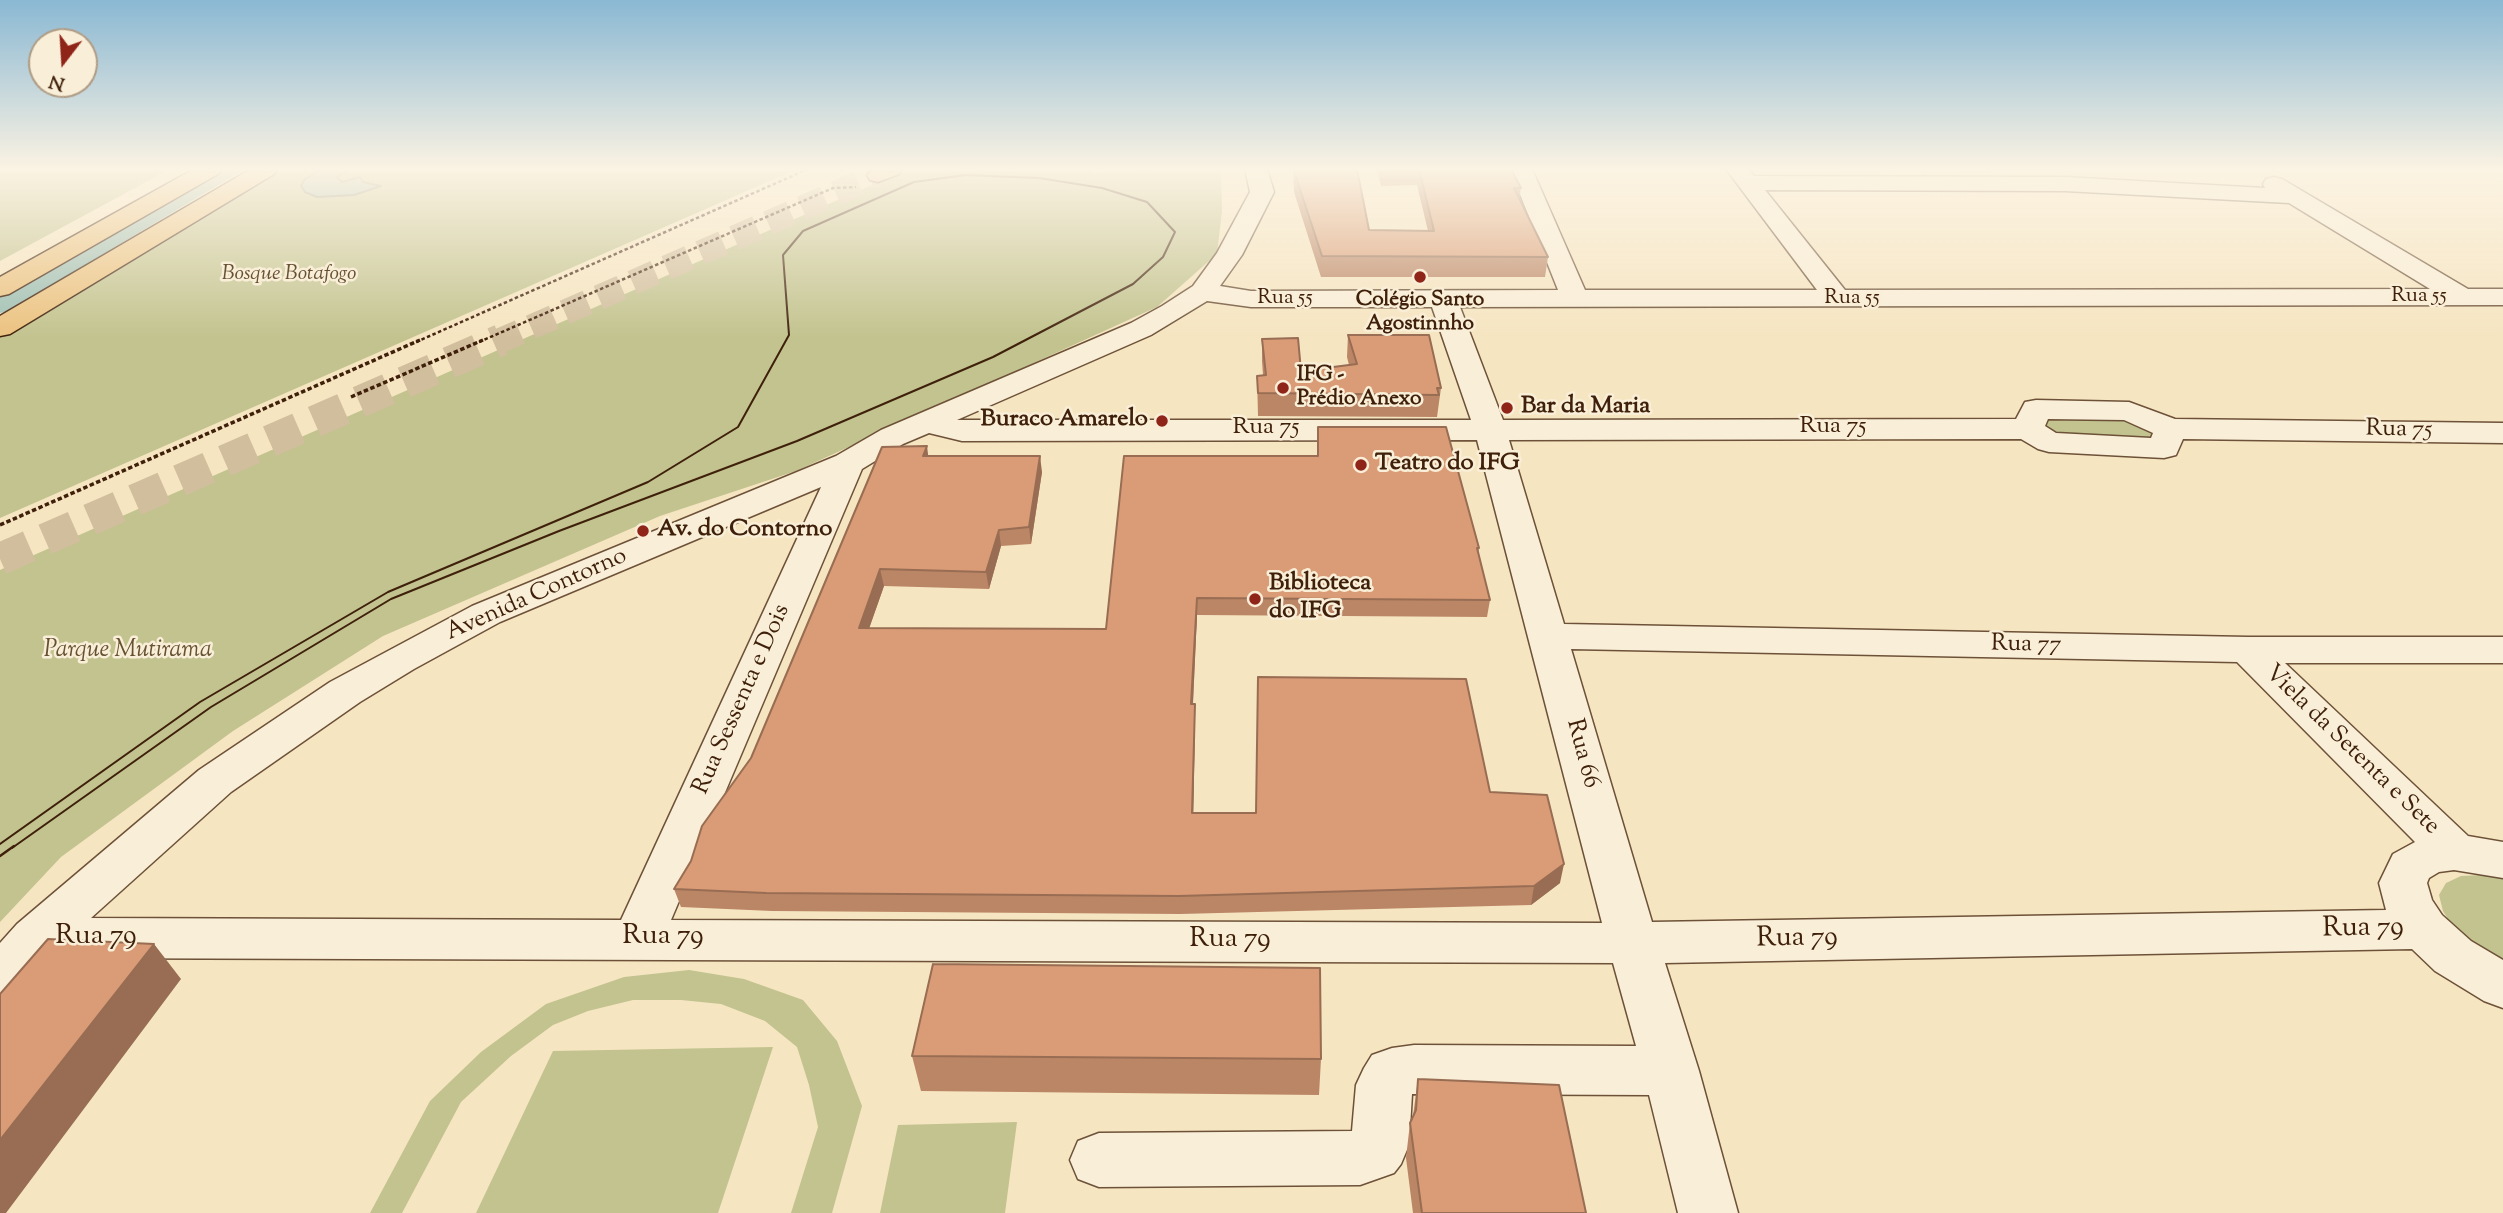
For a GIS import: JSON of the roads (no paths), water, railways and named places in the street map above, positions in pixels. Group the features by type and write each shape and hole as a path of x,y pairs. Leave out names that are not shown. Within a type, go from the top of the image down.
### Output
{"main road":[{"path":"0,288 110,226"},
{"path":"0,328 171,226"}],"street":[{"name":"Avenida Contorno","path":"0,978 35,938 215,781 345,692 486,614 848,463 892,437 1141,329 1202,292 1229,255 1244,226"},
{"path":"1545,226 1575,298"},
{"path":"1781,226 1838,299"},
{"path":"2343,226 2503,321"},
{"name":"Rua 55","path":"1202,292 1251,299 2503,297"},
{"name":"Rua 66","path":"1443,298 1490,428 1671,1071 1708,1213"},
{"name":"Rua 75","path":"925,422 962,431 2028,429 2049,442 2164,448 2170,429 2503,433"},
{"name":"Rua Sessenta e Dois","path":"638,938 848,463"},
{"name":"Rua 77","path":"1549,636 2248,650 2503,650"},
{"name":"Viela da Setenta e Sete","path":"2248,650 2454,852"},
{"path":"2503,860 2454,852 2428,856 2410,867 2403,883 2408,905 2424,929 2453,956 2503,986"},
{"name":"Rua 79","path":"35,938 1633,943 2424,929"},
{"path":"1099,1160 1360,1158 1373,1154 1380,1145 1384,1085 1392,1072 1414,1069 1671,1071"}],"waterway":[{"path":"0,306 138,226"}],"tunnel":[{"path":"497,342 763,226"},
{"path":"0,559 501,340"}],"tram line":[{"path":"0,844 200,702 388,592 648,482 738,427 789,335 783,255 803,231 815,226"},
{"path":"12,848 211,707 391,599 559,531 797,441 993,357 1133,284 1163,257 1175,232 1169,226"},
{"path":"0,856 14,846"}],"place":[{"name":"Colégio Santo Agostinnho","path":"1420,277"},
{"name":"IFG - Prédio Anexo","path":"1283,388"},
{"name":"Bar da Maria","path":"1507,408"},
{"name":"Buraco Amarelo","path":"1162,421"},
{"name":"Teatro do IFG","path":"1361,465"},
{"name":"Av. do Contorno","path":"643,531"},
{"name":"Biblioteca do IFG","path":"1255,599"}],"park label":[{"name":"Bosque Botafogo","path":"289,275"},
{"name":"Parque Mutirama","path":"128,652"}]}
